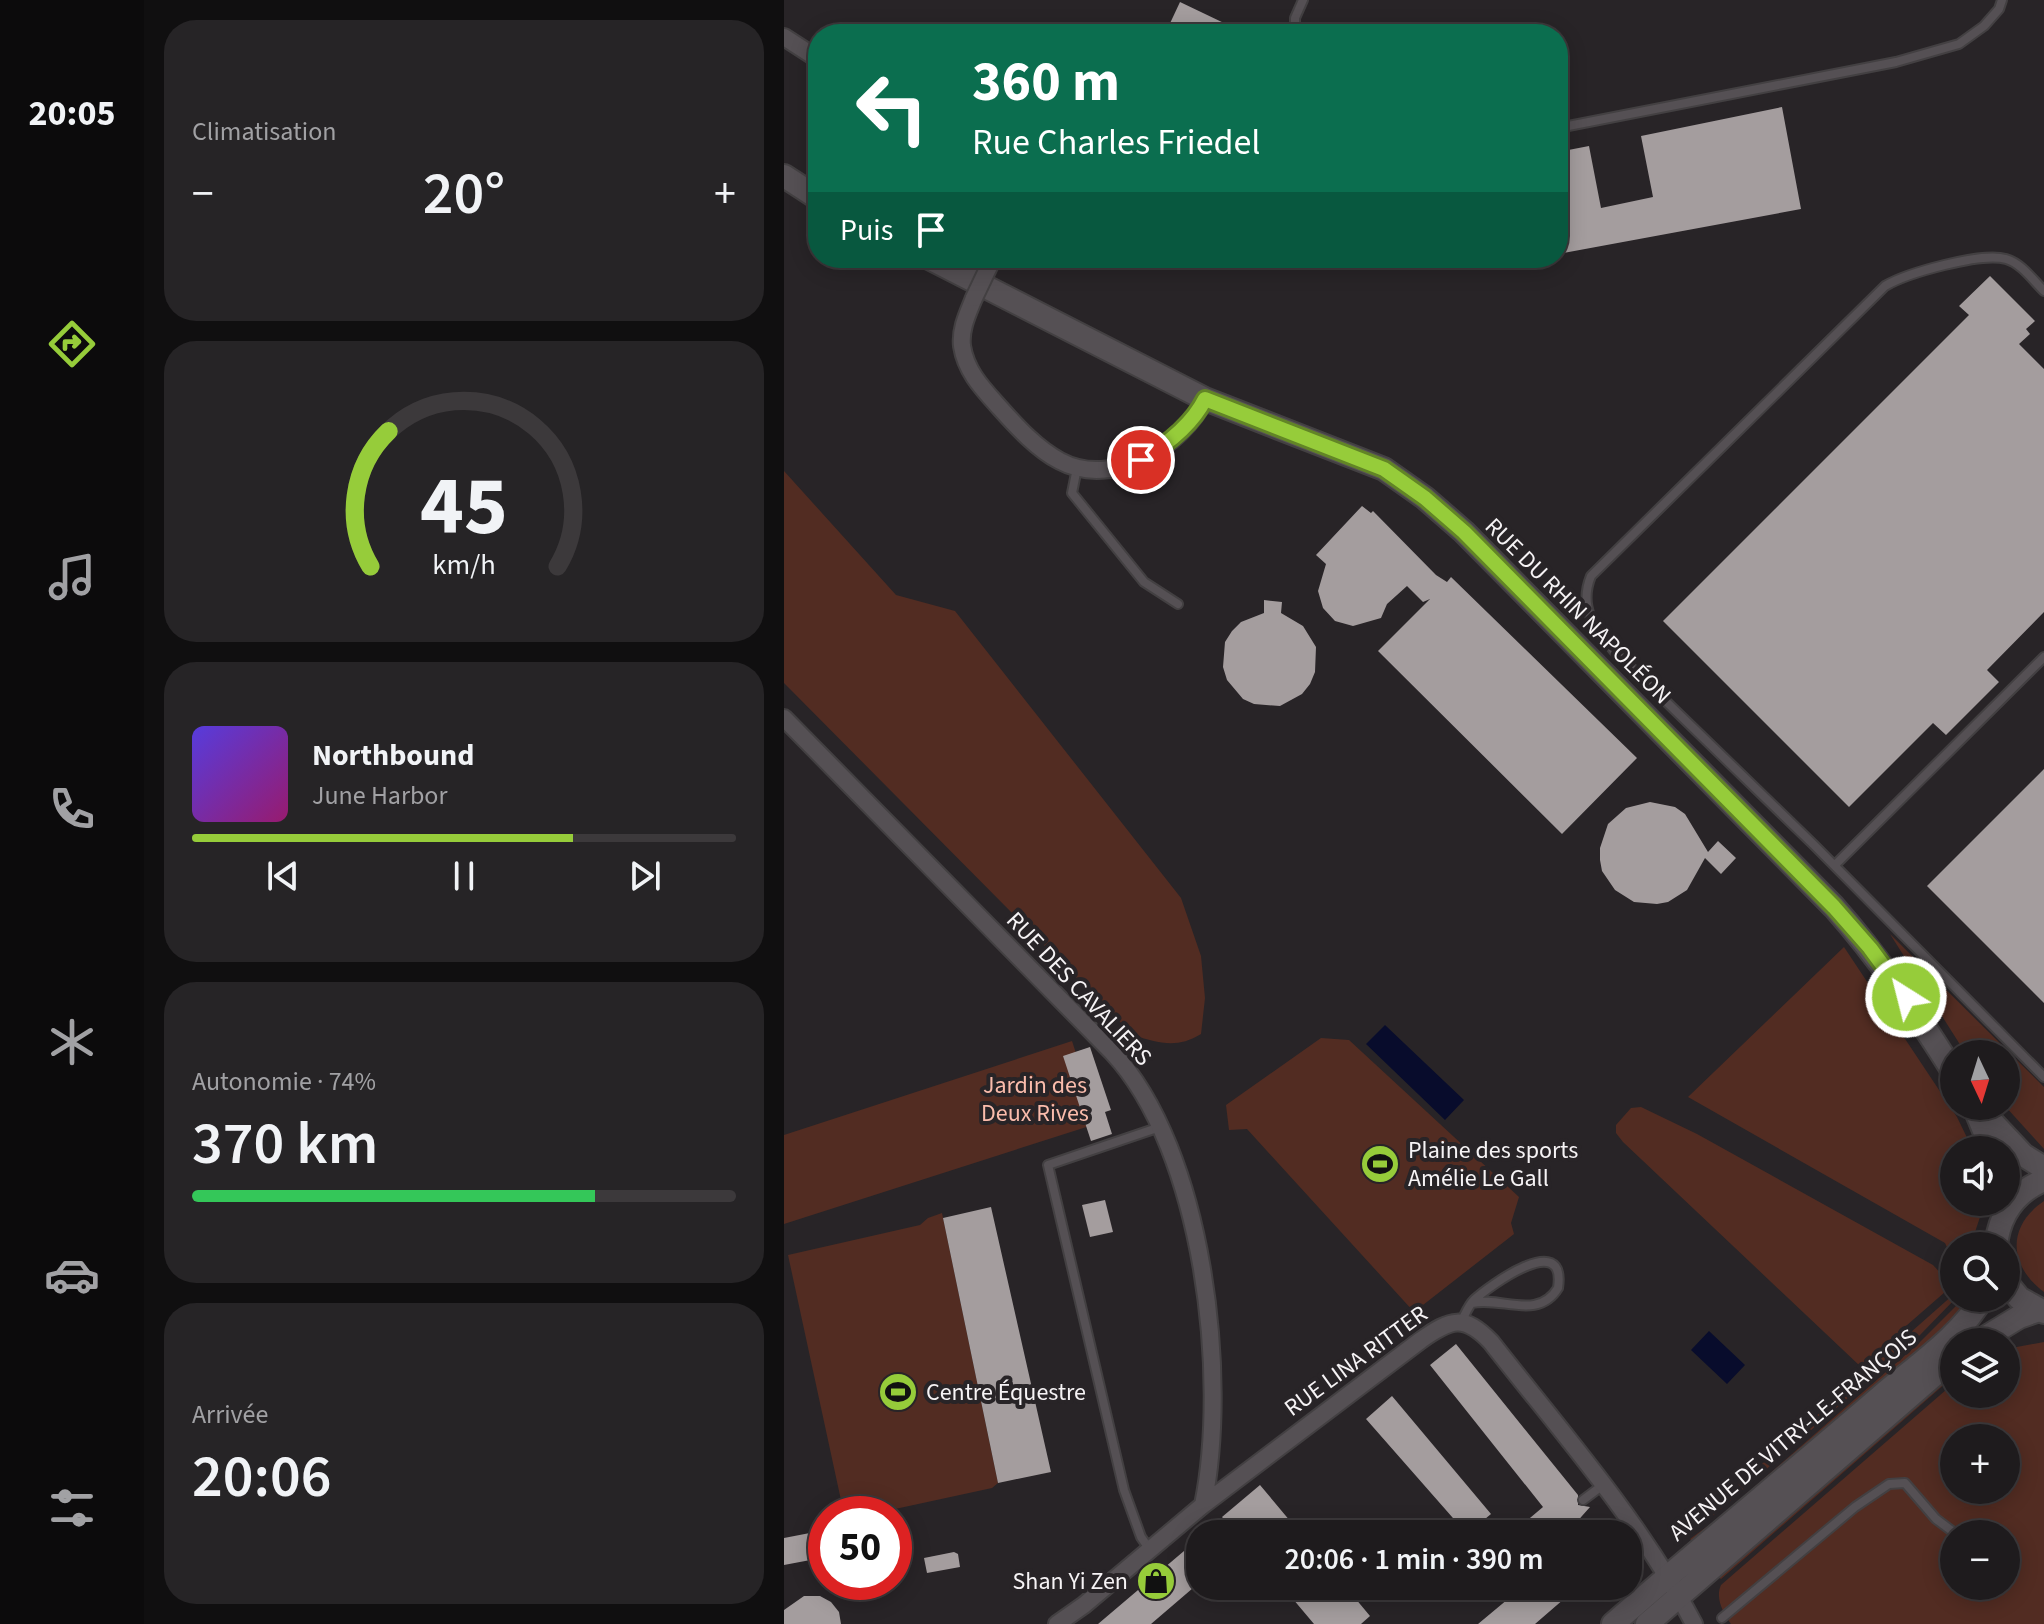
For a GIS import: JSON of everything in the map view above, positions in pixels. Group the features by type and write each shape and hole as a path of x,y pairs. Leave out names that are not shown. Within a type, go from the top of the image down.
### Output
{"main road":[{"path":"784,176 808,192"},
{"name":"RUE DU RHIN NAPOLÉON","path":"949,268 1205,399 1384,469 1425,498 1464,532 1834,907 1870,948 1940,1051"},
{"path":"1989,1120 2023,1155 2044,1168"},
{"path":"2020,1193 2044,1180"},
{"path":"2020,1299 2041,1311"},
{"path":"2001,1328 2019,1317 2041,1311"},
{"name":"AVENUE DE VITRY-LE-FRANÇOIS","path":"1613,1624 1943,1342 1970,1312"},
{"name":"AVENUE DE VITRY-LE-FRANÇOIS","path":"1647,1624 1940,1370"}],"street":[{"path":"784,37 808,53"},
{"path":"988,268 962,334 970,372 1016,425 1060,461 1077,468 1112,468 1141,460 1166,444 1205,399"},
{"name":"RUE DES CAVALIERS","path":"784,718 1126,1067 1161,1127 1184,1191 1199,1251 1207,1308 1211,1359 1208,1479 1203,1505"},
{"name":"RUE LINA RITTER","path":"1061,1623 1203,1505 1449,1322 1461,1322 1478,1329 1491,1342 1603,1485 1668,1576"},
{"name":"AVENUE DE VITRY-LE-FRANÇOIS","path":"1668,1576 1679,1596"},
{"path":"1679,1596 1694,1624"}],"lane":[{"path":"1295,24 1303,0"},
{"path":"1568,126 1896,62 1959,44 1984,26 1999,9 2002,0"},
{"path":"2044,291 2019,265 1994,257 1905,274 1885,286 1591,576 1586,588 1589,618 1598,633 1835,865 2044,1077"},
{"path":"1077,468 1072,493 1144,582 1178,604"},
{"path":"1835,865 2044,657"},
{"path":"1150,1550 1141,1537 1124,1490 1048,1165 1161,1127"},
{"path":"1461,1322 1472,1303 1531,1262 1548,1263 1558,1274 1558,1288 1544,1303 1520,1306 1488,1301 1472,1303"},
{"path":"1722,1618 1855,1507 1889,1484 1905,1483 1940,1522"},
{"path":"1583,1500 1603,1485"}],"green space":[{"path":"784,471 896,595 955,611 1181,898 1201,956 1205,998 1201,1034 1176,1043 1133,1035 784,683"},
{"path":"1890,934 1997,1040 1957,1040"},
{"path":"1844,947 1940,1091 1940,1120 1958,1120 1966,1136 1940,1136 1940,1216 1980,1216 1975,1232 1940,1232 1940,1240 1688,1097"},
{"name":"Plaine des sports Amélie Le Gall","path":"1321,1038 1349,1040 1519,1197 1511,1223 1514,1234 1414,1312 1247,1129 1229,1130 1226,1105"},
{"name":"Jardin des Deux Rives","path":"1072,1041 1099,1123 784,1224 784,1135"},
{"path":"2020,1063 2044,1087 2044,1149 2018,1120"},
{"path":"1641,1107 1697,1134 1933,1265 1940,1273 1940,1296 1860,1366 1623,1142 1616,1133 1616,1125 1631,1108"},
{"path":"2044,1201 2044,1292 2032,1282 2020,1261 2019,1232 2032,1211"},
{"name":"Centre Équestre","path":"942,1213 998,1483 992,1488 912,1505 912,1496 840,1496 788,1255 920,1225"},
{"path":"1940,1306 1942,1312 1920,1335 1715,1514 1686,1535 1684,1533"},
{"path":"1950,1312 1959,1312 1923,1348 1693,1542 1690,1539 1720,1517 1918,1344"},
{"path":"2044,1342 2044,1624 1731,1624 1719,1600 1721,1585 1940,1395 1940,1408 2020,1408 2020,1346"},
{"path":"1940,1382 1940,1388 1721,1579 1717,1576"}],"water":[{"path":"1385,1025 1464,1100 1445,1120 1366,1044"},
{"path":"1709,1331 1745,1365 1727,1384 1691,1350"}],"building":[{"path":"1180,2 1226,24 1170,24"},
{"path":"1782,107 1801,209 1568,252 1568,150 1589,146 1601,208 1653,197 1641,136"},
{"path":"1990,276 2035,321 2026,329 2030,334 2019,344 2044,369 2044,612 1987,670 1999,682 1946,735 1933,723 1849,807 1663,621 1969,315 1959,306"},
{"path":"1362,506 1371,513 1373,511 1436,575 1447,582 1451,577 1637,758 1562,834 1378,651 1430,599 1423,602 1407,586 1387,604 1381,618 1353,626 1335,621 1323,608 1318,591 1326,564 1316,555"},
{"path":"1264,600 1282,602 1281,613 1303,626 1316,647 1315,672 1310,684 1302,694 1280,706 1254,704 1243,699 1227,680 1223,667 1225,642 1241,622 1264,613"},
{"path":"2044,769 2044,1003 1927,886"},
{"path":"1650,802 1675,807 1685,814 1708,852 1718,841 1736,858 1721,874 1705,858 1687,890 1668,902 1634,902 1615,890 1602,871 1600,860 1600,848 1608,824 1626,808"},
{"path":"1090,1047 1111,1110 1105,1112 1112,1134 1091,1141 1063,1056"},
{"path":"1105,1200 1113,1232 1090,1237 1082,1205"},
{"path":"991,1207 1051,1472 998,1483 943,1218"},
{"path":"1456,1344 1578,1495 1578,1505 1590,1507 1578,1520 1528,1520 1543,1507 1430,1365"},
{"path":"1392,1396 1491,1514 1484,1520 1455,1520 1366,1419"},
{"path":"1260,1485 1289,1520 1225,1520 1222,1517"},
{"path":"808,1533 808,1560 784,1565 784,1538"},
{"path":"1184,1551 1186,1553 1186,1594 1151,1624 1098,1624"},
{"path":"954,1552 958,1554 960,1567 927,1573 924,1558"},
{"path":"804,1596 808,1596 808,1600 827,1600 839,1612 841,1624 784,1624 784,1610"},
{"path":"1294,1600 1357,1600 1370,1616 1361,1624 1314,1624"},
{"path":"1507,1600 1563,1600 1535,1624 1478,1624"}],"place":[{"name":"Plaine des sports Amélie Le Gall","path":"1380,1164"},
{"name":"Centre Équestre","path":"898,1392"},
{"name":"Shan Yi Zen","path":"1156,1581"}],"route":[{"path":"1141,460 1166,444 1205,399 1384,469 1425,498 1464,532 1834,907 1870,948 1906,997"}]}
